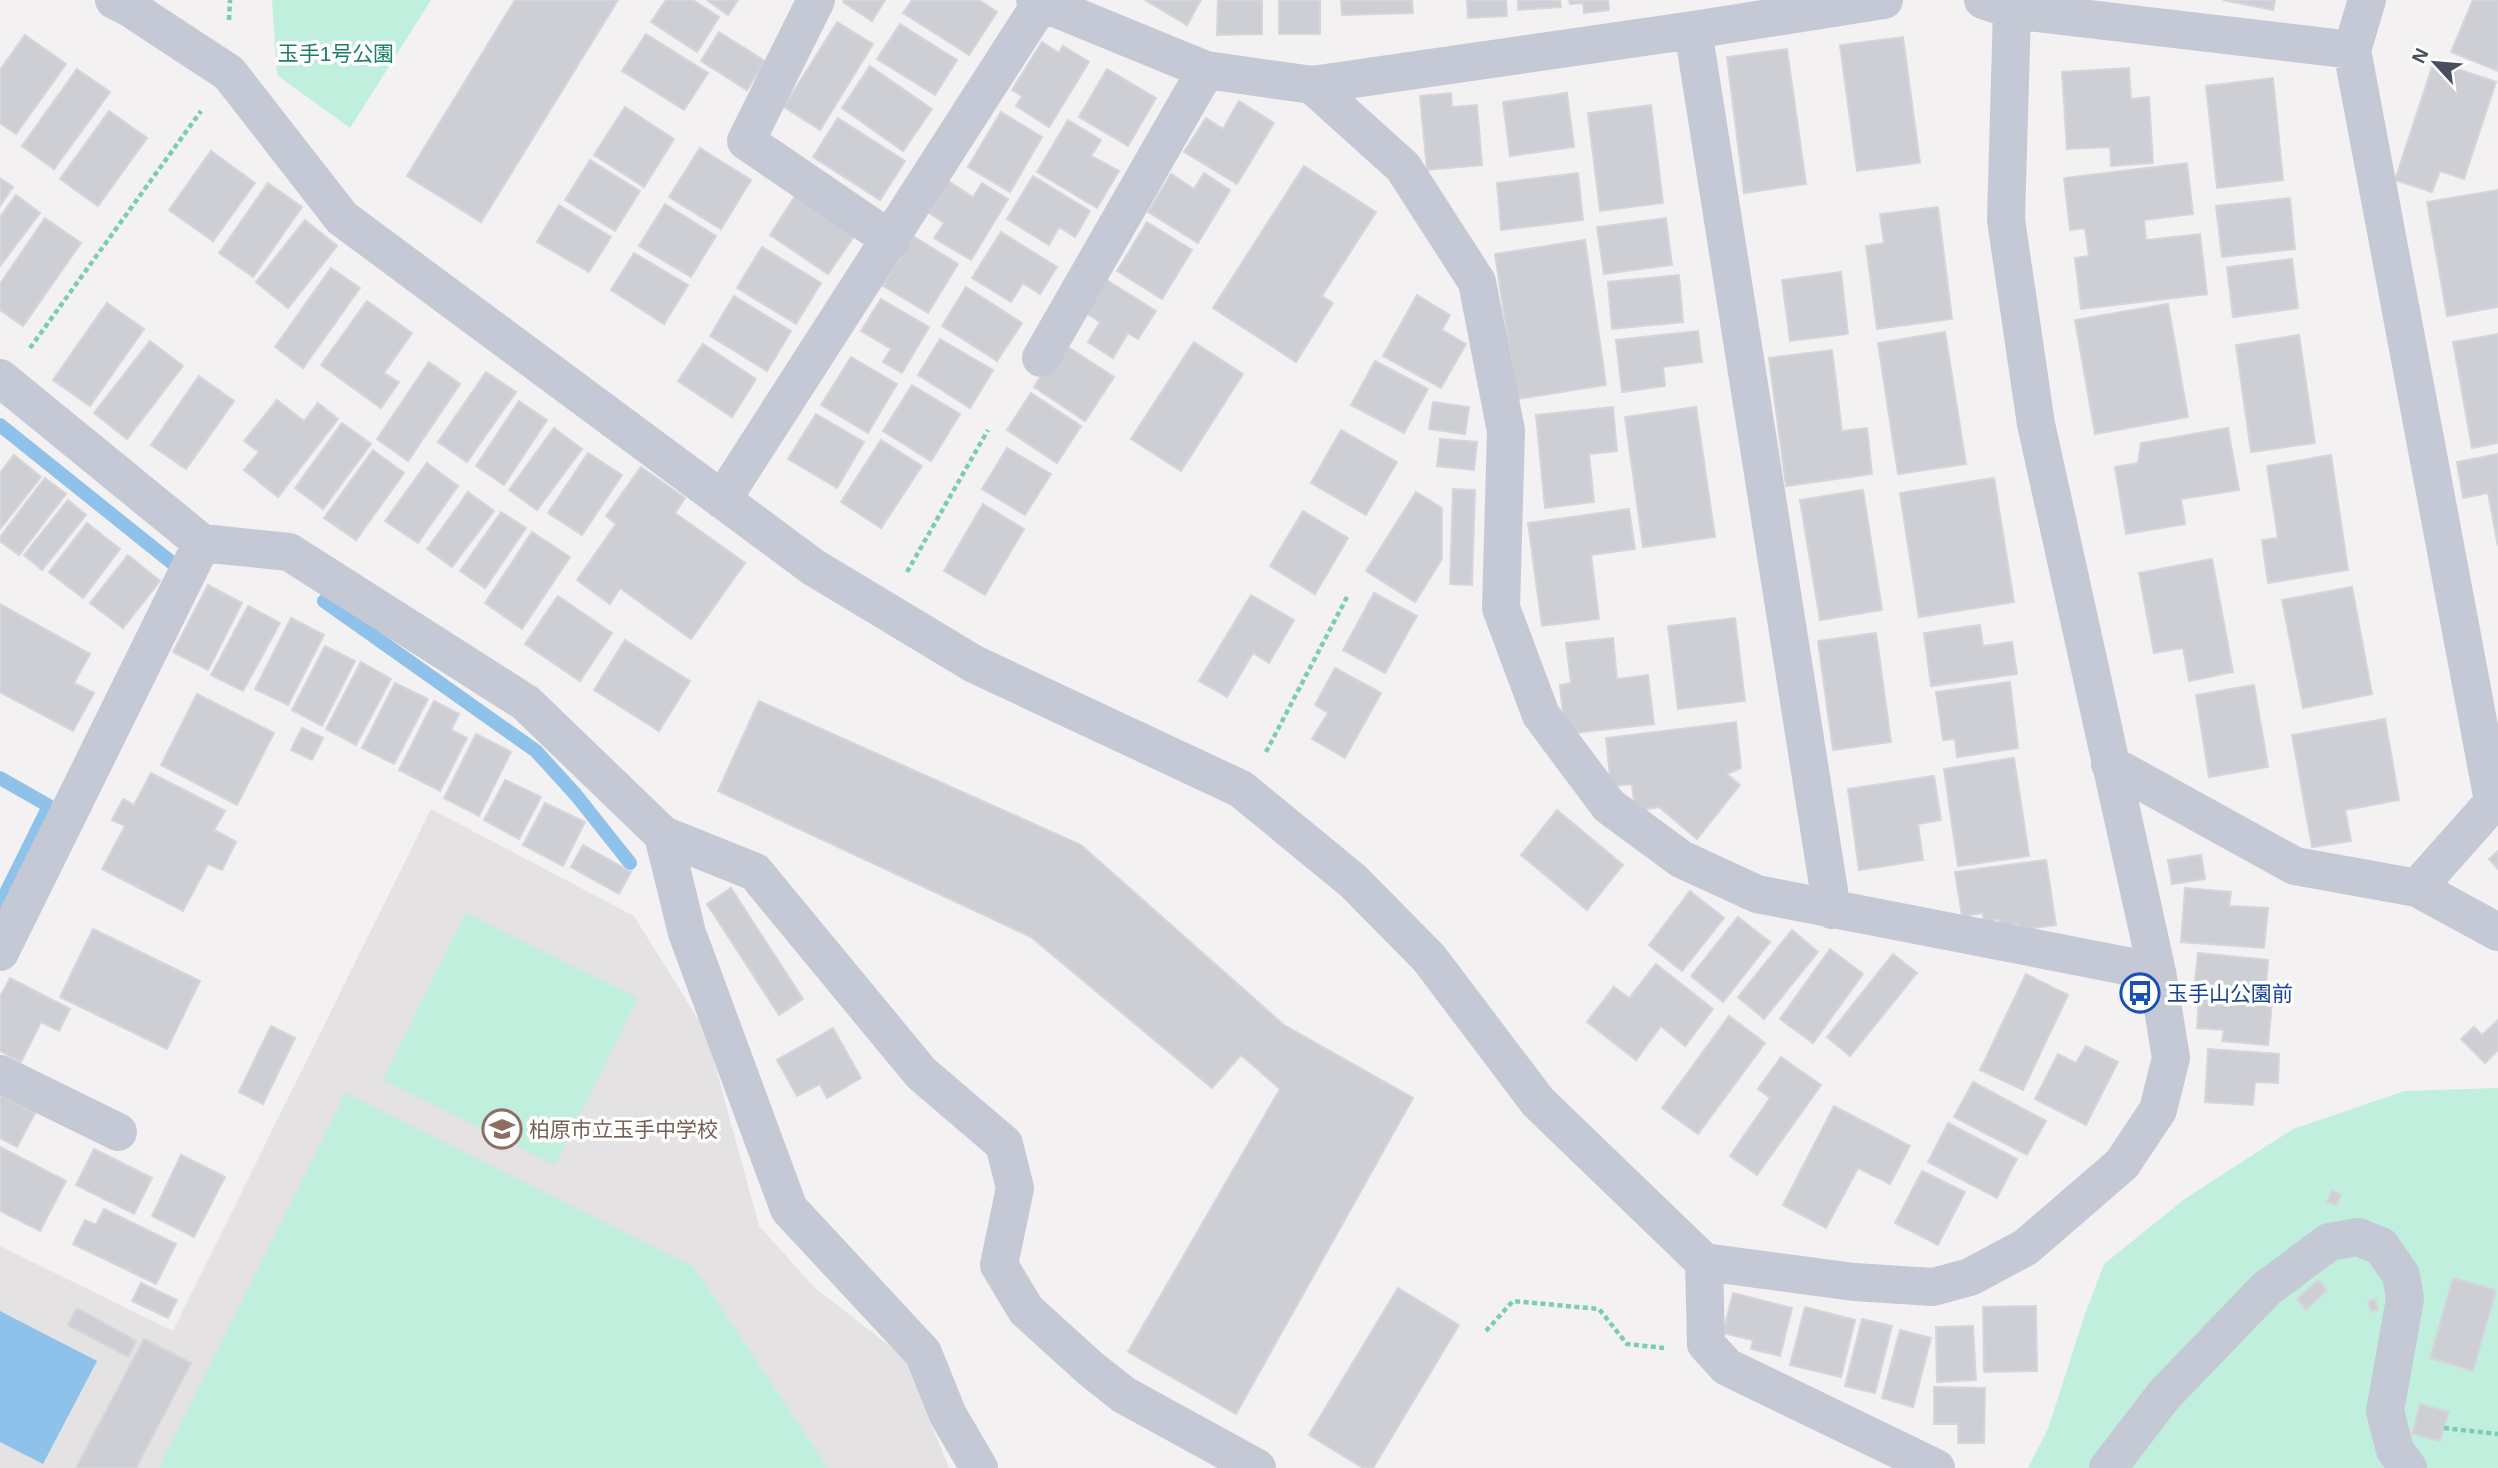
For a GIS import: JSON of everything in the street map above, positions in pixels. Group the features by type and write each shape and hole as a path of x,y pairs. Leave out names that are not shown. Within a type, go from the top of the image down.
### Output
{"street":[{"path":"114,0 229,73 342,218 813,567 974,664 1245,792 1353,881 1419,949 1538,1102 1704,1262 1854,1282 1933,1287 1970,1277 2026,1247 2122,1164 2158,1110 2171,1058 2157,972 2036,425 2006,220 2003,3 2352,50"},
{"path":"816,0 746,141 891,240"},
{"path":"722,500 891,240 1038,2 1206,70 1312,85 1884,0"},
{"path":"2367,0 2352,50 2495,799 2417,888"},
{"path":"1693,30 1832,909"},
{"path":"1041,358 1206,70"},
{"path":"1312,85 1402,167 1477,282 1506,431 1501,608 1541,715 1609,806 1681,859 1757,894 2157,972"},
{"path":"3,380 202,542 289,552 526,703 663,835 755,872 921,1073 1004,1144 1015,1188 999,1265 1026,1310 1124,1395 1257,1468"},
{"path":"0,952 202,542"},
{"path":"2110,764 2295,866 2417,888 2498,932"},
{"path":"663,835 687,933 789,1209 923,1353 948,1415 979,1468"},
{"path":"0,1074 118,1132"},
{"path":"2108,1468 2164,1395 2266,1289 2329,1242 2358,1237 2381,1246 2401,1275 2405,1298 2385,1411 2395,1450 2408,1468"},
{"path":"1704,1262 1706,1344 1727,1367 1937,1468"}],"path":[{"path":"3,380 229,73"},
{"path":"885,611 988,430"},
{"path":"1245,792 1347,597"},
{"path":"1486,1331 1513,1301 1599,1309 1627,1343 1716,1355"},
{"path":"2444,1428 2498,1434"}],"shaded area":[{"name":"柏原市立玉手中学校","path":"431,809 634,916 706,1032 759,1226 815,1288 904,1357 949,1468 0,1468 0,1246 173,1331"}],"green space":[{"name":"玉手1号公園","path":"272,0 431,0 350,128 277,75"},
{"path":"465,913 638,998 555,1165 383,1080"},
{"path":"2498,1088 2498,1468 2028,1468 2048,1429 2104,1264 2186,1198 2293,1129 2405,1091"},
{"path":"345,1093 694,1267 828,1468 159,1468"}],"water":[{"path":"0,1311 97,1361 43,1464 0,1442"}],"building":[{"path":"515,0 618,0 481,222 407,176"},
{"path":"666,0 693,0 719,17 697,52 651,22"},
{"path":"707,0 738,0 728,15"},
{"path":"885,0 872,21 843,2"},
{"path":"912,0 979,0 997,12 969,55 903,13"},
{"path":"1145,0 1201,0 1187,25"},
{"path":"1218,0 1262,0 1262,34 1217,35"},
{"path":"1279,0 1320,0 1320,34 1279,34"},
{"path":"1341,0 1412,0 1413,13 1342,15"},
{"path":"1467,0 1506,0 1507,16 1468,18"},
{"path":"1518,0 1560,0 1561,7 1518,10"},
{"path":"1569,0 1608,0 1609,10 1584,13 1583,3 1570,4"},
{"path":"2223,0 2275,0 2273,10"},
{"path":"2473,0 2498,0 2498,71 2451,52"},
{"path":"837,22 873,44 820,130 784,107"},
{"path":"900,24 957,60 935,95 877,59"},
{"path":"719,32 765,61 747,90 701,61"},
{"path":"646,34 708,73 684,110 622,71"},
{"path":"25,35 66,64 16,134 0,123 0,70"},
{"path":"1903,37 1920,163 1857,171 1840,45"},
{"path":"1042,42 1059,53 1063,46 1089,62 1049,127 1016,106 1022,96 1012,90"},
{"path":"1787,49 1806,184 1744,193 1727,57"},
{"path":"2434,61 2496,82 2464,179 2440,171 2432,192 2395,180"},
{"path":"870,66 932,109 903,151 842,108"},
{"path":"2129,68 2131,99 2149,97 2153,163 2111,166 2110,147 2067,149 2062,72"},
{"path":"77,69 110,92 54,169 22,146"},
{"path":"1107,69 1156,98 1128,146 1079,117"},
{"path":"2273,78 2283,180 2217,188 2206,86"},
{"path":"1451,93 1452,107 1477,105 1482,165 1427,170 1420,96"},
{"path":"1567,93 1574,147 1510,156 1503,102"},
{"path":"1239,101 1274,123 1237,184 1184,152 1206,118 1223,129"},
{"path":"1651,105 1663,203 1600,211 1588,113"},
{"path":"625,107 674,139 644,187 594,155"},
{"path":"109,111 147,138 98,206 60,179"},
{"path":"1001,112 1042,137 1010,192 968,167"},
{"path":"838,118 905,161 880,200 813,157"},
{"path":"1068,120 1101,140 1091,156 1119,171 1097,208 1037,172"},
{"path":"700,148 751,180 721,229 669,197"},
{"path":"211,151 255,183 213,241 169,210"},
{"path":"590,160 640,191 615,231 565,200"},
{"path":"2187,163 2193,214 2144,220 2146,240 2200,234 2207,294 2081,309 2075,258 2089,256 2085,228 2070,230 2064,178"},
{"path":"1304,166 1376,212 1322,296 1333,303 1296,362 1213,308"},
{"path":"1204,173 1230,190 1198,243 1148,212 1171,174 1194,189"},
{"path":"1578,173 1583,220 1501,230 1497,183"},
{"path":"1033,176 1090,211 1075,237 1059,227 1049,245 1007,219"},
{"path":"0,178 13,187 0,206"},
{"path":"948,181 973,197 982,183 1008,199 971,260 934,238 944,223 929,213"},
{"path":"268,183 302,207 253,277 219,253"},
{"path":"2498,190 2498,307 2447,316 2427,202"},
{"path":"16,195 40,213 0,266 0,217"},
{"path":"795,196 855,235 828,274 770,235"},
{"path":"2290,198 2295,249 2222,257 2216,206"},
{"path":"665,204 716,236 691,277 639,246"},
{"path":"559,205 611,237 589,272 537,242"},
{"path":"1938,207 1952,319 1877,329 1866,246 1884,243 1880,214"},
{"path":"45,218 81,243 23,326 0,310 0,284"},
{"path":"1666,218 1672,265 1604,274 1597,227"},
{"path":"305,220 337,246 288,308 256,282"},
{"path":"1147,222 1192,250 1162,299 1117,271"},
{"path":"1001,232 1057,267 1040,294 1023,283 1011,302 972,278"},
{"path":"913,236 958,264 928,313 883,286"},
{"path":"1585,240 1606,385 1517,399 1495,254"},
{"path":"762,247 821,283 796,324 737,288"},
{"path":"634,253 688,285 664,324 611,290"},
{"path":"2292,259 2298,308 2233,317 2227,267"},
{"path":"331,268 360,288 303,368 275,347"},
{"path":"1841,272 1848,334 1790,341 1782,280"},
{"path":"1679,275 1683,322 1612,329 1608,282"},
{"path":"1105,279 1156,311 1138,339 1128,333 1113,358 1088,342 1100,322 1083,311"},
{"path":"966,287 1022,323 997,361 942,326"},
{"path":"1417,295 1450,315 1442,330 1466,344 1441,388 1383,356"},
{"path":"734,296 791,331 767,371 710,336"},
{"path":"881,299 929,327 902,373 883,362 891,349 861,331"},
{"path":"367,301 412,333 384,373 399,382 381,408 321,365"},
{"path":"107,303 144,329 90,406 53,380"},
{"path":"2168,304 2188,417 2095,434 2075,320"},
{"path":"1698,331 1702,362 1663,367 1665,386 1622,392 1616,340"},
{"path":"1945,332 1966,464 1898,474 1878,343"},
{"path":"2498,334 2498,443 2472,448 2453,342"},
{"path":"2299,335 2315,443 2251,452 2236,345"},
{"path":"940,339 993,370 970,408 918,375"},
{"path":"150,341 183,366 127,439 94,413"},
{"path":"1194,342 1243,374 1181,471 1131,439"},
{"path":"1062,343 1114,377 1085,421 1034,387"},
{"path":"703,344 756,379 732,417 678,381"},
{"path":"1832,350 1842,431 1867,428 1872,474 1786,486 1769,358"},
{"path":"851,357 897,384 868,433 821,405"},
{"path":"1375,361 1428,389 1404,433 1351,405"},
{"path":"429,362 460,384 408,461 377,439"},
{"path":"486,372 516,392 467,462 438,442"},
{"path":"199,376 234,401 186,469 151,445"},
{"path":"912,385 960,414 931,461 883,431"},
{"path":"1031,393 1081,426 1057,463 1007,430"},
{"path":"277,400 304,421 318,403 338,419 278,497 244,470 259,452 244,441"},
{"path":"519,401 547,420 504,485 476,466"},
{"path":"1433,402 1469,407 1465,434 1429,429"},
{"path":"1613,407 1617,451 1589,454 1594,502 1545,508 1536,415"},
{"path":"1696,407 1715,537 1643,547 1625,417"},
{"path":"816,414 864,442 837,488 788,459"},
{"path":"342,423 371,444 323,509 295,488"},
{"path":"554,428 582,449 537,510 509,490"},
{"path":"2228,428 2239,490 2181,499 2185,524 2126,534 2115,467 2138,463 2141,443"},
{"path":"1341,430 1397,462 1366,515 1311,483"},
{"path":"1440,439 1477,442 1474,470 1437,466"},
{"path":"881,440 922,466 881,528 841,502"},
{"path":"1007,448 1051,474 1025,515 982,489"},
{"path":"373,450 404,473 356,540 324,518"},
{"path":"588,453 622,475 582,535 548,513"},
{"path":"2498,454 2498,546 2488,493 2463,498 2457,462"},
{"path":"14,455 41,477 0,529 0,473"},
{"path":"2331,455 2348,570 2268,583 2262,540 2278,538 2267,466"},
{"path":"427,463 458,486 418,543 385,521"},
{"path":"641,467 685,498 675,513 745,563 691,639 620,588 610,604 577,580 616,524 606,516"},
{"path":"45,478 66,494 19,555 0,541 0,537"},
{"path":"1994,478 2014,602 1919,617 1900,493"},
{"path":"1453,489 1475,490 1472,585 1450,584"},
{"path":"1863,490 1882,610 1820,620 1800,500"},
{"path":"468,492 494,511 452,567 427,549"},
{"path":"1416,492 1442,508 1442,559 1415,602 1366,571"},
{"path":"68,500 86,515 42,570 24,555"},
{"path":"983,504 1024,529 985,595 944,571"},
{"path":"1629,509 1635,549 1591,555 1599,619 1542,626 1528,523"},
{"path":"1303,511 1348,538 1315,594 1270,566"},
{"path":"501,512 526,528 485,588 460,571"},
{"path":"87,523 120,549 83,598 49,572"},
{"path":"532,532 570,557 522,629 485,603"},
{"path":"128,555 160,581 123,628 90,603"},
{"path":"2212,559 2233,672 2189,681 2183,648 2154,653 2139,573"},
{"path":"208,585 242,603 208,670 173,652"},
{"path":"2352,587 2372,694 2303,708 2282,600"},
{"path":"1374,593 1417,616 1385,673 1343,650"},
{"path":"1251,595 1294,620 1269,663 1253,653 1227,697 1199,681"},
{"path":"558,596 612,633 580,681 525,644"},
{"path":"0,604 90,654 74,683 94,693 73,731 0,692"},
{"path":"248,606 280,623 243,691 211,675"},
{"path":"291,618 324,635 288,705 255,689"},
{"path":"1735,618 1745,701 1678,709 1668,626"},
{"path":"1980,625 1983,646 2012,642 2017,674 1931,686 1924,633"},
{"path":"1876,633 1891,742 1833,750 1818,641"},
{"path":"1613,638 1617,679 1648,675 1654,724 1565,734 1560,685 1571,683 1566,643"},
{"path":"625,640 690,681 659,731 594,690"},
{"path":"325,646 355,661 322,726 292,710"},
{"path":"361,662 391,679 356,745 326,729"},
{"path":"1335,668 1381,693 1345,758 1312,739 1328,713 1315,705"},
{"path":"2010,682 2018,748 1957,757 1955,739 1943,740 1936,692"},
{"path":"395,683 428,699 394,764 362,748"},
{"path":"2254,685 2268,767 2209,777 2196,695"},
{"path":"197,694 274,733 237,805 161,765"},
{"path":"434,701 459,714 451,730 467,738 440,791 399,770"},
{"path":"759,701 1081,845 1284,1025 1413,1098 1236,1414 1128,1352 1280,1089 1241,1055 1212,1088 1031,937 718,791"},
{"path":"2385,719 2399,800 2345,810 2351,841 2312,847 2292,735"},
{"path":"1736,722 1741,768 1727,774 1740,785 1697,839 1659,807 1635,811 1632,784 1611,786 1606,738"},
{"path":"302,728 323,738 312,760 291,750"},
{"path":"476,734 511,752 479,816 444,798"},
{"path":"2014,758 2029,856 1958,866 1944,769"},
{"path":"151,773 225,811 214,830 236,842 222,870 208,864 183,911 102,869 125,826 112,820 123,799 134,805"},
{"path":"1934,776 1941,820 1918,824 1923,860 1859,870 1848,789"},
{"path":"505,780 541,797 519,839 484,820"},
{"path":"545,803 585,822 563,866 523,845"},
{"path":"1557,810 1623,865 1587,910 1521,855"},
{"path":"583,845 631,872 619,894 571,867"},
{"path":"2498,851 2498,869 2489,859"},
{"path":"2201,855 2205,879 2172,884 2168,860"},
{"path":"2046,860 2056,925 2019,930 2018,924 2000,927 1999,919 1984,922 1983,913 1962,916 1955,872"},
{"path":"731,888 803,999 779,1015 707,904"},
{"path":"2185,888 2231,892 2229,906 2268,908 2264,948 2181,942"},
{"path":"1690,891 1724,918 1682,971 1649,945"},
{"path":"1738,917 1770,942 1723,1002 1691,976"},
{"path":"93,929 200,981 167,1049 60,997"},
{"path":"1792,930 1818,952 1764,1019 1738,997"},
{"path":"1830,949 1863,974 1813,1043 1780,1019"},
{"path":"2198,953 2268,960 2265,997 2194,990"},
{"path":"1893,954 1917,973 1850,1056 1827,1037"},
{"path":"1656,964 1713,1009 1685,1046 1661,1026 1636,1060 1587,1022 1614,987 1629,998"},
{"path":"2026,974 2068,995 2023,1090 1980,1070"},
{"path":"10,978 70,1009 59,1031 41,1022 21,1062 0,1051 0,997"},
{"path":"2199,996 2272,1002 2268,1045 2222,1041 2224,1030 2197,1028"},
{"path":"1729,1016 1765,1043 1698,1134 1662,1108"},
{"path":"2498,1020 2498,1050 2485,1063 2461,1039 2474,1027 2482,1035"},
{"path":"271,1026 295,1038 263,1104 239,1092"},
{"path":"833,1028 861,1078 827,1098 820,1084 797,1096 777,1060"},
{"path":"2086,1046 2118,1062 2086,1125 2035,1099 2058,1054 2076,1063"},
{"path":"2208,1049 2279,1054 2278,1083 2255,1082 2253,1105 2205,1102"},
{"path":"1781,1057 1821,1085 1757,1175 1730,1156 1770,1098 1758,1089"},
{"path":"1973,1082 2046,1121 2027,1155 1954,1117"},
{"path":"0,1095 35,1113 17,1147 0,1138"},
{"path":"1834,1106 1910,1146 1890,1184 1858,1168 1826,1228 1783,1205"},
{"path":"1948,1123 2017,1159 1997,1198 1928,1162"},
{"path":"0,1147 66,1181 40,1231 0,1211"},
{"path":"94,1149 152,1178 134,1214 76,1185"},
{"path":"181,1155 225,1177 194,1237 152,1216"},
{"path":"1922,1171 1965,1192 1938,1245 1895,1223"},
{"path":"2332,1190 2341,1195 2336,1205 2327,1202"},
{"path":"104,1209 176,1244 156,1284 73,1244 85,1220 96,1225"},
{"path":"2453,1278 2496,1290 2473,1371 2430,1358"},
{"path":"2318,1280 2327,1290 2306,1310 2297,1299"},
{"path":"141,1283 177,1300 168,1318 132,1301"},
{"path":"1398,1288 1459,1325 1373,1468 1363,1468 1309,1435"},
{"path":"1733,1293 1792,1308 1780,1356 1751,1349 1753,1340 1723,1333"},
{"path":"2375,1299 2378,1310 2371,1312 2368,1301"},
{"path":"2036,1306 2037,1371 1984,1372 1983,1307"},
{"path":"1805,1307 1855,1320 1841,1377 1790,1365"},
{"path":"77,1308 136,1341 128,1357 68,1325"},
{"path":"1862,1319 1892,1326 1875,1393 1845,1386"},
{"path":"1973,1326 1976,1380 1937,1382 1936,1327"},
{"path":"1900,1330 1931,1338 1913,1407 1882,1398"},
{"path":"144,1339 191,1363 136,1468 76,1468"},
{"path":"1934,1387 1985,1388 1984,1443 1958,1443 1958,1424 1934,1424"},
{"path":"2420,1404 2449,1412 2440,1441 2412,1434"}],"waterway":[{"path":"0,425 171,562"},
{"path":"324,601 536,751 576,795 630,863"},
{"path":"0,778 49,806 0,905"}],"place":[{"name":"玉手山公園前","path":"2140,993"},
{"name":"柏原市立玉手中学校","path":"502,1129"}]}
